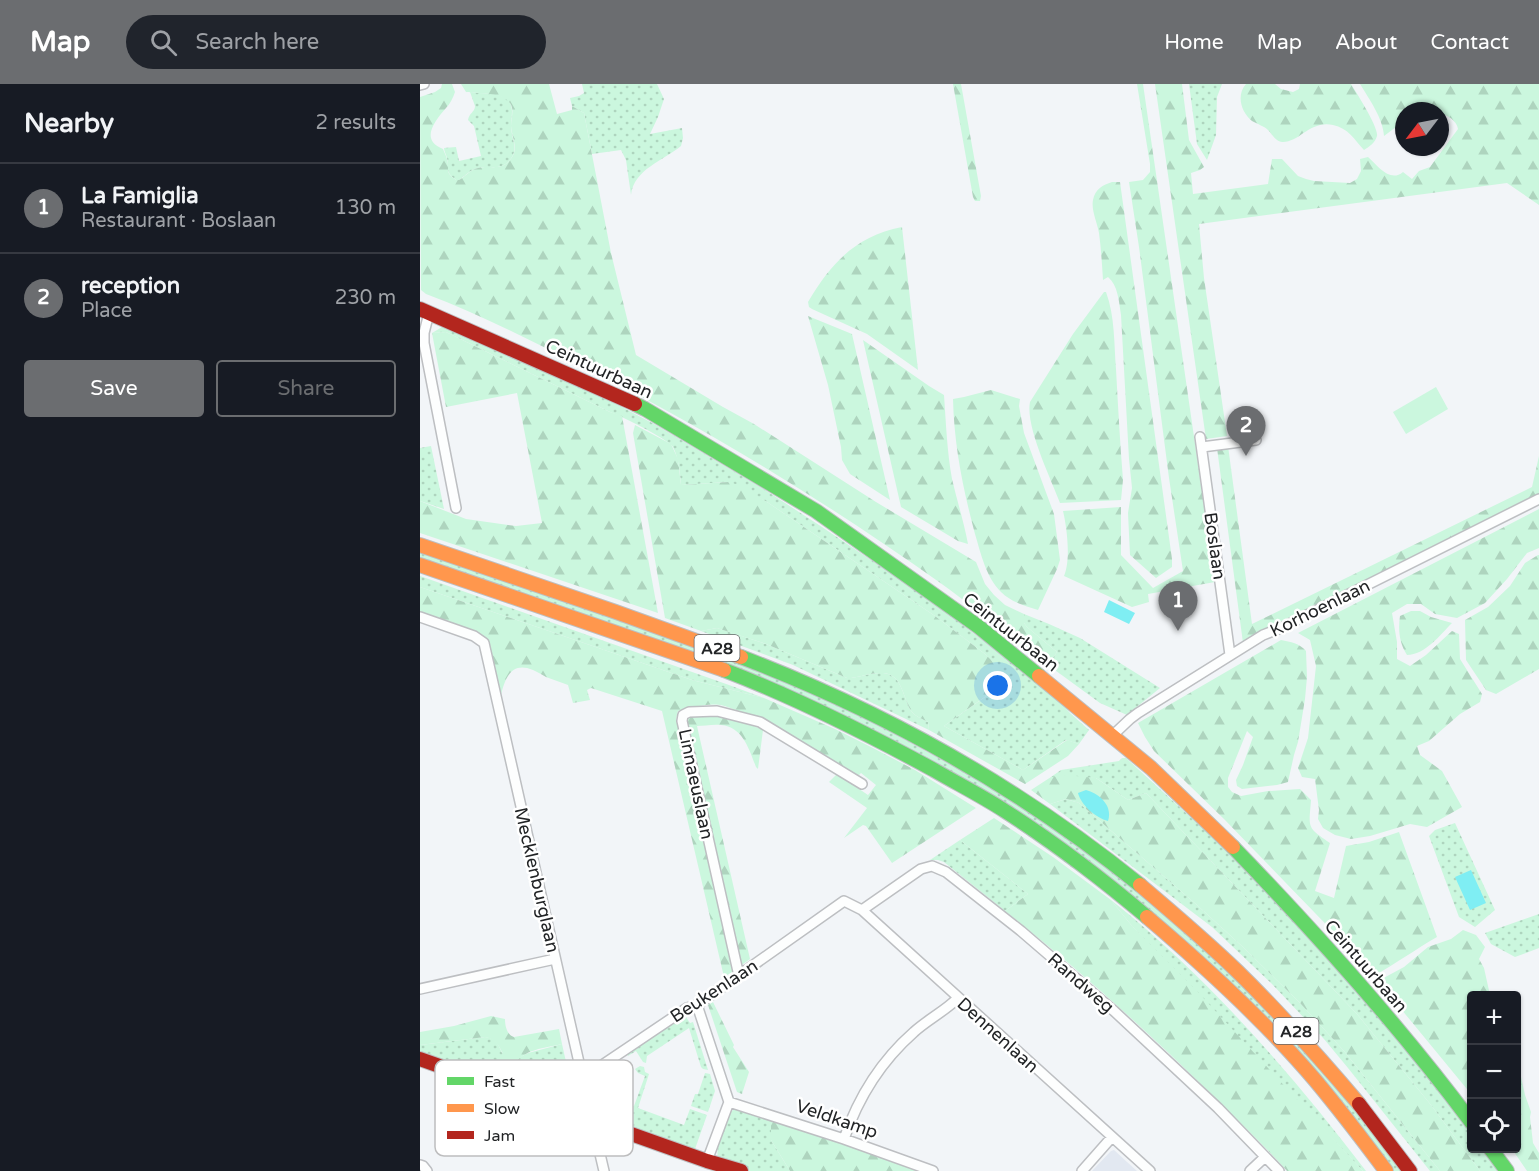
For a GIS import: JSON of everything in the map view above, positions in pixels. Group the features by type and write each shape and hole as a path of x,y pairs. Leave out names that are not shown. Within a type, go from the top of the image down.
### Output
{"main road":[{"name":"Ceintuurbaan","path":"425,311 645,409 816,511 979,627 1113,736 1223,837 1282,898 1379,1006 1467,1116"},
{"name":"A28","path":"420,545 643,621 757,663 814,687 945,753 1031,805 1100,854 1191,928 1231,965 1328,1067 1374,1122 1410,1171"},
{"name":"A28","path":"420,565 754,681 870,735 1015,817 1126,899 1219,981 1315,1080 1386,1171"},
{"path":"420,1059 435,1064"},
{"path":"633,1135 741,1171"},
{"path":"1494,1153 1507,1171"}],"street":[{"path":"425,311 424,343 456,508"},
{"name":"Boslaan","path":"1230,655 1201,442 1256,440"},
{"name":"Korhoenlaan","path":"1113,736 1130,719 1263,635 1539,499"},
{"name":"Mecklenburglaan","path":"420,617 474,636 484,644 579,1060"},
{"name":"Linnaeuslaan","path":"739,976 682,721 683,715 689,712 717,711 760,722 862,784"},
{"name":"Randweg","path":"862,910 921,869 933,866 946,872 1021,931 1114,1011 1218,1108 1279,1171"},
{"name":"Beukenlaan","path":"610,1060 687,1008 698,1005 844,901"},
{"name":"Dennenlaan","path":"844,901 862,910 1150,1171"},
{"path":"420,989 555,959"},
{"path":"844,1139 858,1106 880,1069 914,1032 958,998"},
{"path":"698,1005 729,1102 707,1161"},
{"name":"Veldkamp","path":"729,1102 933,1171"},
{"path":"1082,1171 1112,1137"},
{"name":"Mecklenburglaan","path":"599,1156 604,1171"},
{"path":"1250,1171 1265,1157"},
{"path":"420,1165 427,1171"}],"shaded area":[{"path":"1114,1150 1137,1171 1092,1171"}],"green space":[{"path":"442,84 452,84 455,92 431,130 431,136 432,141 443,149 449,173 456,180 475,169 506,164 515,149 510,103 499,96 466,92 461,84 549,84 557,114 572,110 572,106 584,113 611,253 636,355 754,424 876,502 976,562 985,584 994,595 1005,605 1024,614 1024,623 1027,627 1057,652 1048,665 895,551 805,492 713,436 570,360 421,290 420,97 435,92 441,88"},
{"path":"582,84 657,84 664,99 650,134 682,128 681,146 643,172 633,186 631,195 626,160 621,150 592,154 584,113 572,106 570,98 584,93"},
{"path":"953,84 961,84 980,201 975,201 973,197"},
{"path":"1137,84 1143,84 1215,582 1148,594 1149,602 1132,607 1064,576 1068,553 1063,511 1121,507 1121,555 1153,588 1183,571 1129,182 1143,180 1150,172"},
{"path":"1155,84 1182,84 1189,140 1204,167 1191,173 1193,194 1268,184 1272,159 1282,159 1298,176 1306,179 1350,183 1357,179 1361,171 1360,159 1368,157 1380,169 1393,176 1403,172 1412,179 1419,171 1430,167 1438,156 1449,156 1449,141 1458,129 1449,117 1449,102 1395,102 1395,128 1384,136 1378,116 1360,84 1539,84 1539,205 1507,183 1199,224 1204,278 1227,436 1206,439"},
{"path":"1189,84 1222,84 1217,97 1216,135 1207,160 1197,144"},
{"path":"1246,84 1275,84 1281,89 1293,92 1299,89 1300,84 1351,84 1367,110 1377,136 1364,150 1343,129 1325,124 1311,128 1294,139 1282,142 1252,121 1245,113 1241,103 1241,93"},
{"path":"470,92 499,95 507,99 512,108 514,153 502,166 475,169 456,180 449,172 444,148 456,147 459,161 481,156 474,126 468,120 475,106"},
{"path":"1112,182 1120,182 1172,559 1172,567 1156,578 1130,555 1128,513 1132,488 1121,315 1114,284 1108,277 1103,280 1099,233 1093,212 1094,196 1103,186"},
{"path":"902,227 918,370 867,334 812,309 808,302 826,275 846,253 871,237"},
{"path":"1104,292 1109,301 1114,330 1123,480 1121,500 1060,503 1031,425 1030,402 1073,334"},
{"path":"808,316 852,334 890,500 850,474 842,460 828,385"},
{"path":"442,327 575,384 620,406 762,488 926,597 1051,692 1089,730 1079,744 1066,740 1023,770 944,726 1009,680 985,654 935,616 767,502 728,482 681,485 675,452 673,447 663,439 446,332 432,333"},
{"path":"446,332 622,416 658,613 420,533 420,501 466,519 516,526 542,523 517,393 446,407 432,333"},
{"path":"863,340 944,395 950,468 968,544 958,541 901,507"},
{"path":"1436,387 1448,409 1406,434 1393,412"},
{"path":"991,390 1020,399 1019,406 1024,433 1054,514 1060,560 1038,610 1009,598 991,579 979,549 963,484 955,433 953,399"},
{"path":"635,425 671,444 678,459 681,485 728,482 739,485 935,616 985,654 1010,679 944,726 1023,770 1067,740 1079,744 1068,756 1025,784 929,730 928,722 912,712 902,688 890,674 878,673 847,678 766,644 717,628 701,631 665,618 633,433"},
{"path":"431,446 444,509 420,501 420,448"},
{"path":"1228,446 1252,624 1532,487 1539,456 1539,496 1243,643 1217,448"},
{"path":"1539,509 1539,548 1527,553 1485,603 1457,618 1435,614 1421,604 1407,604 1392,613 1397,642 1397,659 1410,666 1452,631 1459,634 1460,659 1482,694 1480,702 1460,714 1429,741 1417,746 1420,755 1442,771 1462,807 1427,827 1410,824 1351,839 1335,835 1323,828 1318,819 1315,779 1302,777 1298,768 1308,738 1316,666 1310,640 1298,633"},
{"path":"420,550 739,663 849,709 997,790 1058,830 1134,888 1209,951 1332,1080 1402,1171 1394,1171 1220,974 899,743 420,560"},
{"path":"1538,555 1539,669 1496,694 1486,690 1466,660 1465,620 1488,607 1510,586 1525,563"},
{"path":"420,576 764,698 692,680 420,587"},
{"path":"420,587 692,680 764,698 873,748 915,770 976,808 892,863 866,826 863,825 844,838 867,808 829,782 837,774 868,795 876,785 861,773 856,778 787,733 728,707 710,705 678,711 676,719 734,971 724,977 662,711 591,688 587,690 590,700 573,703 568,685 525,668 519,668 509,674 500,699 487,640 482,636 420,613"},
{"path":"1411,611 1420,611 1452,623 1426,648 1407,655 1401,641 1399,621 1400,616"},
{"path":"1024,614 1080,638 1160,688 1127,715 1100,703 1048,665 1057,652 1027,627 1024,623"},
{"path":"717,628 766,644 847,678 878,673 890,674 902,688 912,712 928,722 929,730 793,665 701,631"},
{"path":"1281,640 1298,645 1306,651 1305,699 1288,782 1242,789 1237,786 1236,780 1253,737 1247,731 1228,778 1228,787 1232,792 1241,796 1300,789 1311,800 1311,826 1330,843 1315,891 1334,898 1346,846 1369,842 1399,832 1437,937 1375,975 1224,819 1154,751 1138,723"},
{"path":"711,713 735,718 763,730 758,769 744,740 735,730 721,725 697,726 750,959 739,967 685,719 687,716"},
{"path":"1126,758 1211,836 1302,927 1345,975 1467,1125 1467,1153 1487,1153 1500,1171 1480,1171 1431,1105 1357,1014 1146,793 1128,800 1096,778 1051,777 1061,770"},
{"path":"1073,774 1096,778 1128,800 1146,793 1357,1014 1431,1105 1480,1171 1440,1171 1344,1051 1300,1003 1244,948 1079,803 1066,799 1050,804 1031,790 1051,777"},
{"path":"1066,799 1079,803 1197,905 1300,1003 1344,1051 1440,1171 1430,1171 1324,1039 1272,984 1212,927 1050,804"},
{"path":"994,818 1053,857 1111,900 1132,926 1196,990 1363,1171 1287,1171 1136,1022 1005,911 1028,894 960,840"},
{"path":"1455,823 1495,910 1475,927 1459,917 1429,836 1435,830"},
{"path":"960,840 1028,894 1005,911 944,862 930,860"},
{"path":"1111,900 1181,961 1247,1028 1308,1098 1366,1171 1363,1171 1132,926"},
{"path":"1539,914 1539,948 1515,957 1491,944 1485,933"},
{"path":"1463,930 1476,935 1485,947 1479,959 1484,968 1489,991 1467,991 1467,1089 1378,981 1404,967 1428,947 1451,939"},
{"path":"713,1002 733,1047 749,1072 742,1094 737,1092 708,1005"},
{"path":"684,1014 690,1023 693,1022 708,1070 701,1067 689,1028 647,1056 646,1063 636,1051 628,1056 626,1053"},
{"path":"491,1016 505,1019 507,1030 514,1037 559,1029 562,1044 528,1053 518,1060 506,1060 497,1044 485,1037 420,1045 420,1032"},
{"path":"485,1037 496,1042 502,1053 517,1059 528,1053 562,1044 566,1060 438,1060 420,1054 420,1045"},
{"path":"640,1066 644,1067 645,1072 649,1074 638,1108 684,1125 690,1109 707,1115 695,1149 633,1127 633,1106 645,1076 635,1069"},
{"path":"705,1073 710,1074 715,1091 708,1112 691,1106"},
{"path":"1521,1077 1531,1112 1533,1143 1539,1153 1539,1171 1527,1171 1515,1153 1521,1153"},
{"path":"734,1109 771,1119 771,1140 790,1171 750,1171 718,1159 721,1136 730,1113"},
{"path":"771,1119 919,1171 790,1171 771,1140"}],"water":[{"path":"1109,600 1135,613 1129,624 1104,612"},
{"path":"1086,790 1096,794 1104,801 1109,810 1108,821 1094,814 1082,802 1078,793"},
{"path":"1471,870 1486,903 1470,910 1455,877"}],"traffic: fast":[{"path":"635,404 816,511 979,627 1039,676"},
{"path":"741,657 847,702 950,755 1047,816 1140,885"},
{"path":"724,670 857,729 988,800 1060,849 1147,917"},
{"path":"1233,847 1357,981 1467,1117"},
{"path":"1494,1153 1507,1171"}],"traffic: slow":[{"path":"420,545 741,657"},
{"path":"420,565 724,670"},
{"path":"1039,676 1151,768 1233,847"},
{"path":"1140,885 1253,987 1359,1104"},
{"path":"1147,917 1213,975 1296,1058 1386,1171"}],"traffic: jam":[{"path":"420,309 635,404"},
{"path":"420,1059 435,1064"},
{"path":"1359,1104 1410,1171"},
{"path":"633,1135 741,1171"}],"place":[{"name":"reception","path":"1246,456"},
{"name":"La Famiglia","path":"1178,631"}]}
